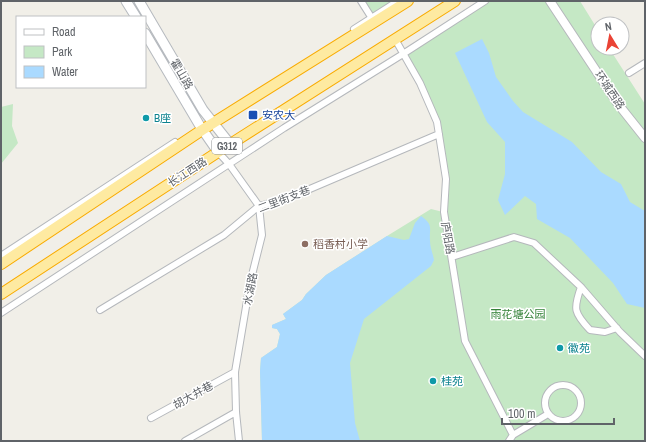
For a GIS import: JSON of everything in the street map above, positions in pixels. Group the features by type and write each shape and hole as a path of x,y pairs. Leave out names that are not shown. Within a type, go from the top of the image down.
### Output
{"highway":[{"name":"G312","path":"1,264 201,128 373,20 408,1"},
{"name":"长江西路","path":"1,294 230,144 455,1"}],"main road":[{"path":"126,1 135,16"},
{"name":"霍山路","path":"138,1 203,110 230,144"},
{"name":"霍山路","path":"146,35 201,128 218,152"}],"street":[{"path":"361,1 373,20 398,1"},
{"path":"1,314 229,164 404,54 485,1"},
{"name":"环城西路","path":"550,1 618,104 645,138"},
{"name":"庐阳路","path":"395,39 420,83 437,122 446,180 444,212 465,341 513,435"},
{"path":"629,73 645,63"},
{"path":"1,256 140,164 201,128"},
{"name":"二里街支巷","path":"100,310 224,235 259,206 291,197 439,134"},
{"name":"水湖路","path":"218,152 229,164 259,206 262,235 250,283 235,372 236,412 239,441"},
{"path":"452,257 514,237 534,243 581,287 617,328 645,356"},
{"path":"581,287 575,304 578,317 590,330 605,332 617,328"},
{"name":"胡大井巷","path":"151,418 235,372"},
{"path":"560,386 566,386 576,392 581,402 578,413 574,418 569,420 557,420 548,414 545,402 546,396 550,391 560,386"},
{"path":"185,441 236,412"},
{"path":"509,441 513,435 548,414"}],"green space":[{"path":"361,1 398,1 371,18"},
{"name":"雨花塘公园","path":"485,1 580,1 590,17 590,56 614,56 645,104 645,441 262,441 261,358 277,347 280,334 277,329 272,328 272,325 286,319 283,314 302,300 306,294 326,275 431,209 443,212 446,179 437,122 403,54"},
{"path":"13,104 12,126 18,143 1,164 1,107"}],"water":[{"path":"482,39 489,53 496,77 523,112 572,142 601,172 621,184 630,202 645,211 645,308 627,304 613,283 570,238 537,219 536,204 525,196 505,215 498,200 505,174 505,142 487,122 455,53"},
{"path":"421,216 429,224 430,243 434,260 431,266 364,319 350,363 355,423 360,441 262,441 261,358 277,347 280,334 277,329 272,328 272,325 286,319 283,314 302,300 306,294 326,275 387,236 404,240 409,239 415,223"}],"place":[{"name":"安农大","path":"253,115"},
{"name":"B座","path":"146,118"},
{"name":"稻香村小学","path":"305,244"},
{"name":"徽苑","path":"560,348"},
{"name":"桂苑","path":"433,381"}]}
